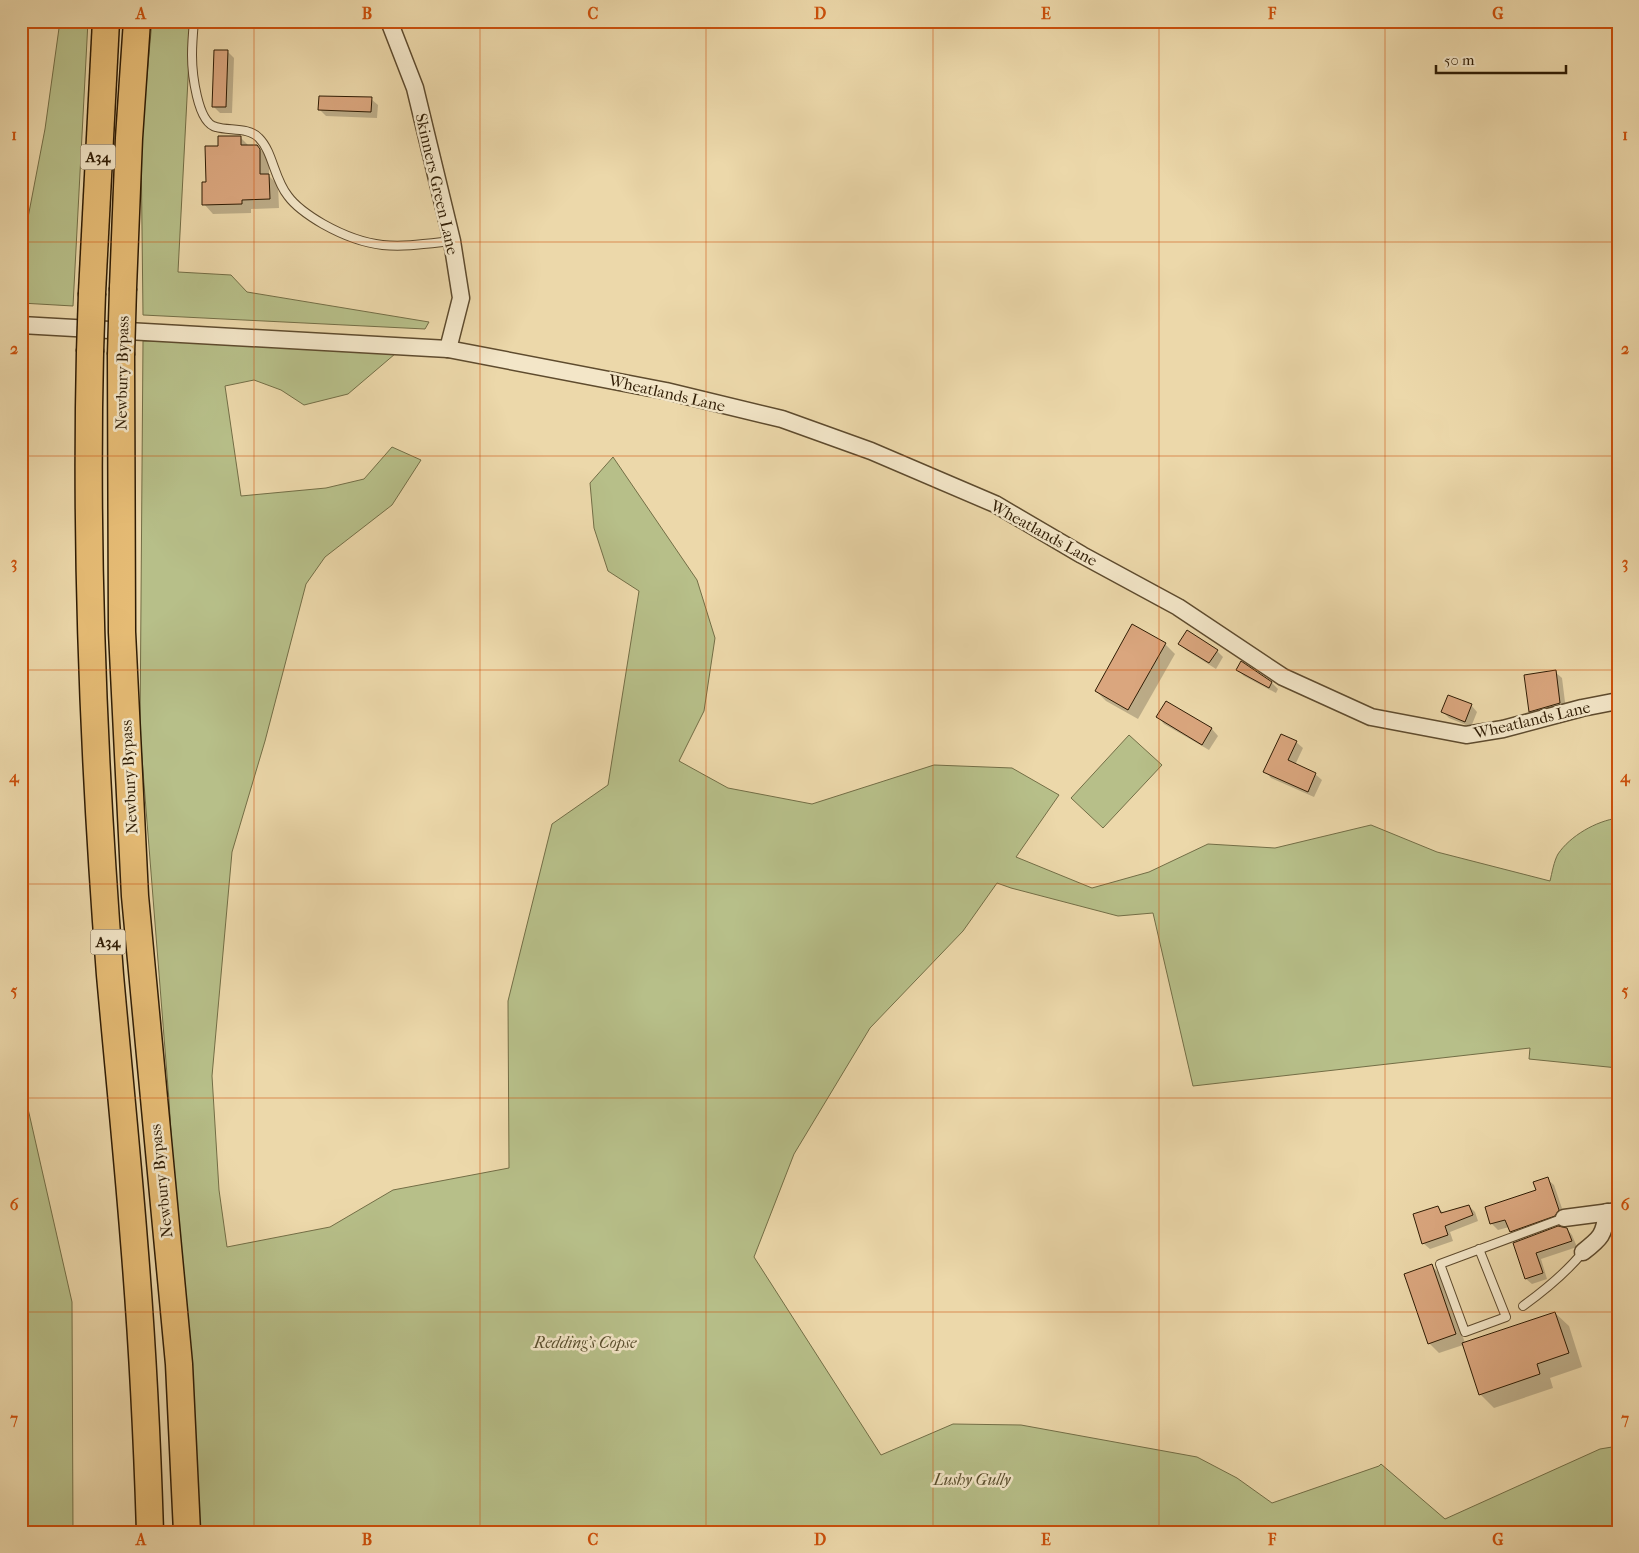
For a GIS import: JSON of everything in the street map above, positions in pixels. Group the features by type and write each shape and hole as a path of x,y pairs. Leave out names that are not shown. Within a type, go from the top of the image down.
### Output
{"highway":[{"name":"Newbury Bypass","path":"106,21 92,293 88,423 92,634 98,786 110,974 134,1243 150,1532"},
{"name":"Newbury Bypass","path":"137,21 129,138 121,355 122,632 135,896 179,1364 187,1532"}],"street":[{"name":"Skinners Green Lane","path":"389,21 415,88 452,242 460,298 448,349"},
{"name":"Wheatlands Lane","path":"21,325 448,349 666,391 782,419 871,451 995,504 1082,555 1178,607 1283,677 1371,718 1466,734 1503,729 1582,708 1618,701"},
{"path":"1564,1218 1612,1211"},
{"path":"1583,1252 1600,1239 1612,1211"}],"lane":[{"path":"194,21 192,56 197,98 200,110 207,123 214,127 239,130 258,136 266,146 278,181 288,196 298,206 318,221 340,233 373,245 402,247 452,242"},
{"path":"1479,1248 1506,1317 1465,1332 1440,1264 1479,1248 1564,1218"},
{"path":"1523,1306 1557,1279 1583,1252"}],"green space":[{"path":"60,21 88,21 73,306 21,303 21,254 45,129"},
{"path":"152,21 191,21 178,272 231,275 247,292 429,322 425,329 143,315 141,141"},
{"name":"Redding's Copse","path":"143,341 220,341 402,348 348,394 304,405 281,390 254,380 225,386 241,496 326,488 364,479 392,447 421,460 392,505 325,557 306,584 265,741 232,852 212,1076 219,1190 227,1247 330,1227 393,1190 509,1168 508,1001 552,824 608,785 639,591 608,571 594,528 590,483 613,457 697,580 715,638 704,711 679,761 728,788 812,804 934,765 1012,768 1059,795 1016,857 1092,888 1149,872 1208,844 1275,848 1371,825 1437,852 1550,881 1558,854 1569,841 1584,830 1601,822 1618,818 1618,1068 1529,1059 1530,1048 1193,1086 1153,913 1118,916 997,883 963,931 870,1028 794,1154 754,1257 881,1455 953,1424 1021,1425 1197,1457 1237,1478 1272,1503 1381,1464 1445,1519 1600,1449 1618,1446 1618,1532 199,1532 181,1302 169,1100 140,733"},
{"path":"1129,735 1162,765 1103,828 1071,798"},
{"path":"21,1078 72,1302 73,1532 21,1532"}],"building":[{"path":"214,50 228,50 226,107 212,107"},
{"path":"319,96 372,97 371,112 318,110"},
{"path":"218,136 241,136 241,145 257,145 260,149 260,174 269,174 270,199 242,200 242,204 202,205 202,182 206,182 205,146 218,146"},
{"path":"1132,624 1166,643 1128,710 1095,691"},
{"path":"1187,630 1218,650 1209,663 1178,644"},
{"path":"1241,661 1272,682 1269,688 1236,670"},
{"path":"1556,670 1560,703 1529,712 1524,675"},
{"path":"1448,695 1472,704 1465,722 1441,712"},
{"path":"1166,701 1212,728 1202,745 1156,717"},
{"path":"1281,734 1297,741 1288,760 1316,773 1308,792 1263,772"},
{"path":"1548,1177 1559,1210 1555,1216 1510,1232 1505,1220 1490,1224 1485,1207 1536,1190 1533,1182"},
{"path":"1469,1205 1473,1215 1445,1226 1448,1235 1422,1244 1413,1214 1438,1206 1441,1213"},
{"path":"1558,1226 1567,1228 1572,1241 1536,1253 1543,1273 1525,1279 1513,1243"},
{"path":"1432,1264 1456,1334 1428,1344 1404,1274"},
{"path":"1555,1312 1569,1353 1537,1364 1540,1374 1479,1395 1462,1343"}],"park label":[{"name":"Lushy Gully","path":"972,1479"}]}
